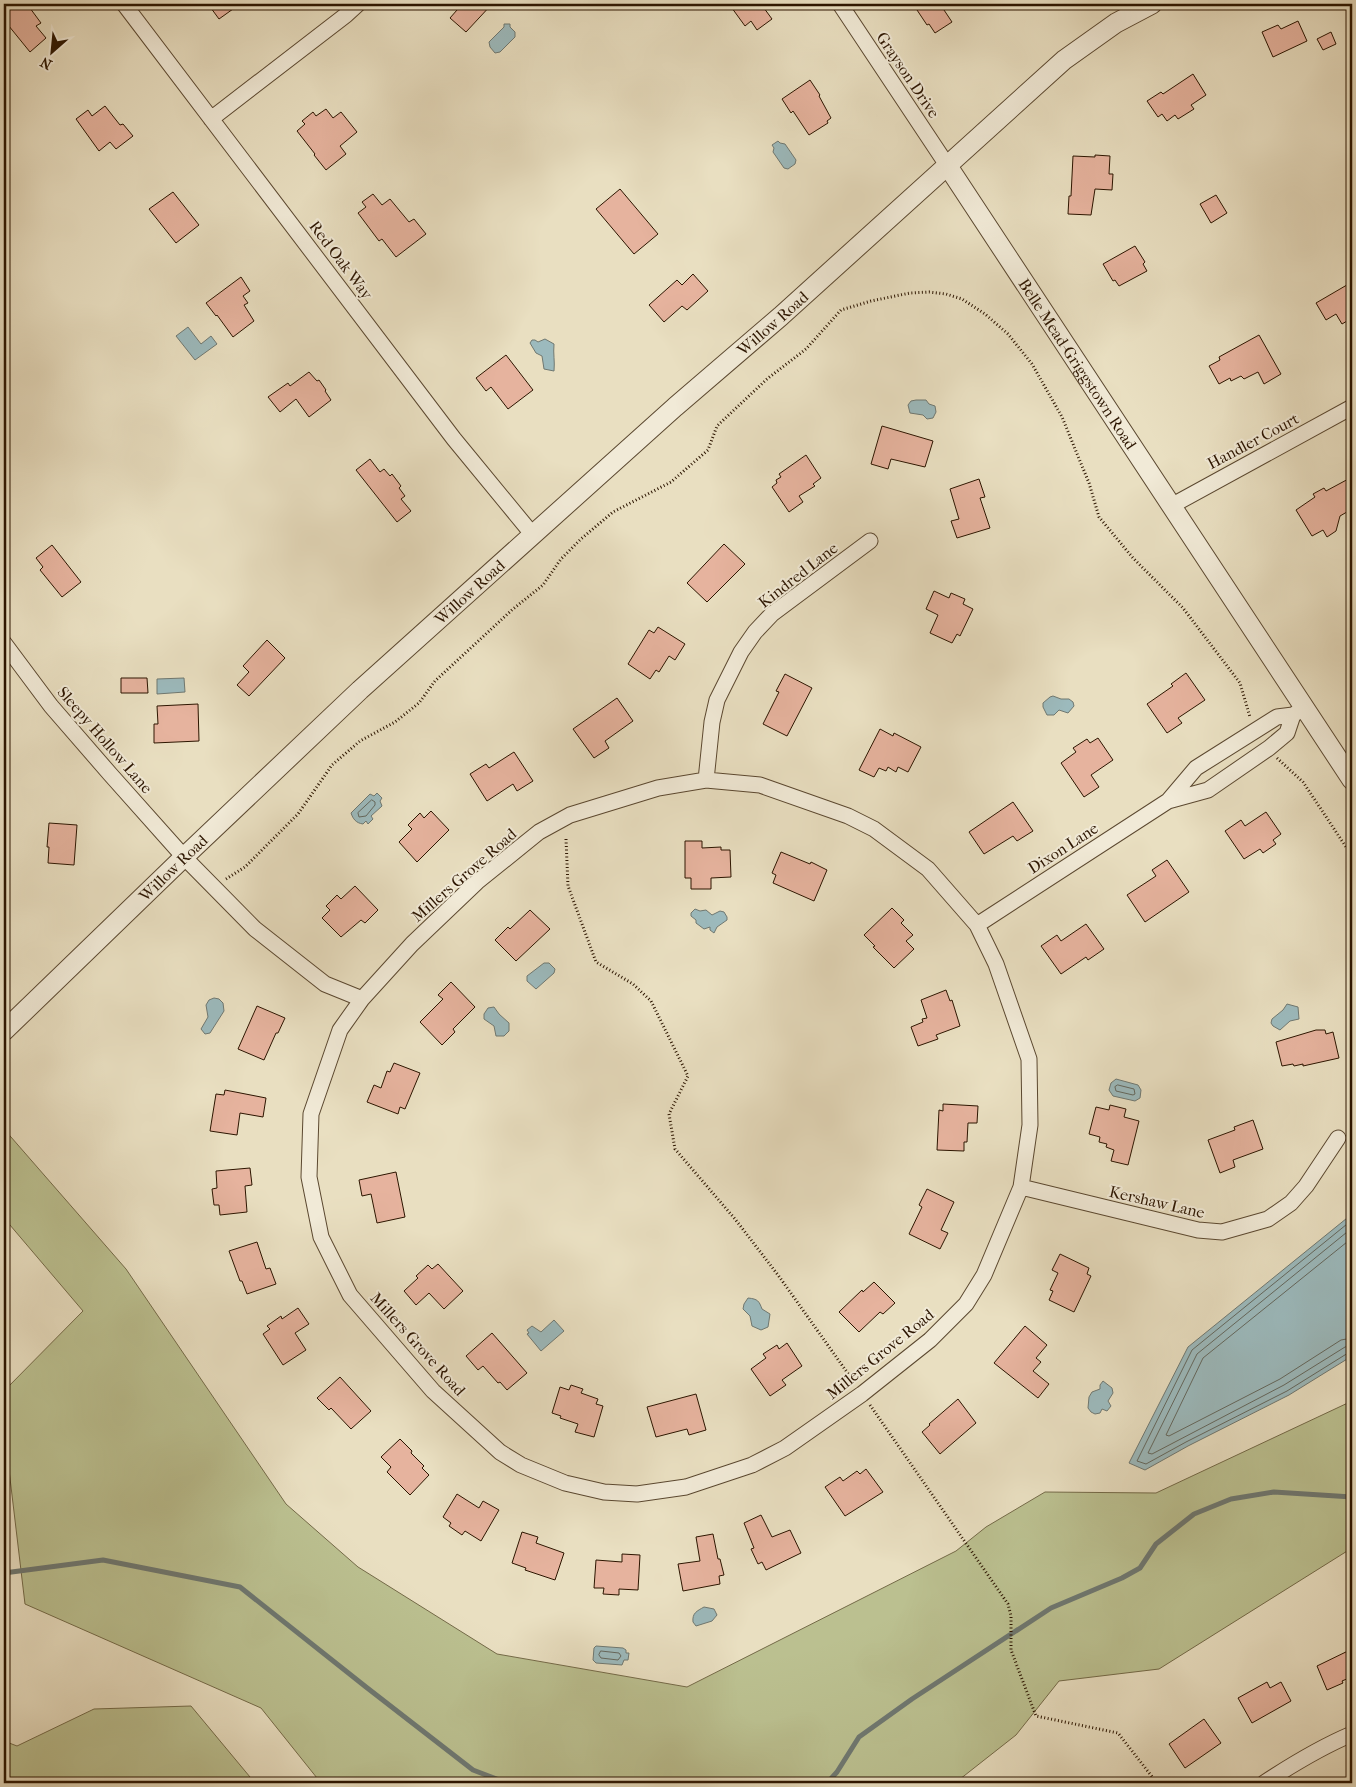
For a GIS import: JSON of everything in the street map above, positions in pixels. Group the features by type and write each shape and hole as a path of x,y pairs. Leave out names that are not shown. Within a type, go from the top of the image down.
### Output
{"street":[{"name":"Red Oak Way","path":"124,4 454,438 532,535"},
{"path":"211,119 358,4"},
{"name":"Grayson Drive","path":"840,4 947,165"},
{"path":"947,165 1064,60 1116,23 1152,4"},
{"name":"Belle Mead-Griggstown Road","path":"947,165 1171,506 1299,711 1352,780"},
{"name":"Willow Road","path":"4,1031 184,856 360,690 674,407 781,316 947,165"},
{"name":"Handler Court","path":"1171,506 1352,407"},
{"name":"Kindred Lane","path":"706,780 712,722 717,700 741,652 755,632 772,614 870,541"},
{"name":"Sleepy Hollow Lane","path":"4,643 51,706 184,856"},
{"name":"Dixon Lane","path":"977,925 1168,801 1196,768 1277,717 1299,711"},
{"name":"Dixon Lane","path":"1168,801 1208,790 1269,748 1287,733 1299,711"},
{"name":"Millers Grove Road","path":"706,780 760,785 848,816 874,829 928,869 977,925 996,964 1029,1059 1030,1124 1021,1187 984,1275 966,1304 930,1340 862,1394 785,1448 752,1465 686,1487 637,1494 604,1492 565,1483 521,1466 500,1452 433,1391 350,1295 321,1237 309,1177 311,1114 340,1030 362,999 412,944 477,882 539,832 570,815 658,788 706,780"},
{"path":"184,856 254,929 326,984 362,999"},
{"name":"Kershaw Lane","path":"1021,1187 1198,1230 1222,1232 1268,1219 1291,1202 1306,1186 1338,1138"},
{"path":"1264,1783 1328,1744 1352,1734"}],"path":[{"path":"214,888 245,867 298,814 332,765 360,741 395,722 418,703 435,681 513,609 543,585 561,558 581,539 613,512 671,482 708,450 717,426 767,379 806,349 841,310 871,301 910,293 929,292 946,294 962,299 985,314 1008,334 1032,364 1062,417 1089,483 1099,517 1133,558 1184,608 1240,683 1252,722"},
{"path":"1274,754 1304,782 1352,856"},
{"path":"566,839 568,886 596,962 633,984 651,1001 688,1076 669,1114 675,1149 746,1233 856,1384"},
{"path":"869,1405 1008,1604 1011,1650 1036,1716 1118,1733 1157,1783"}],"green space":[{"path":"4,1129 126,1269 286,1504 358,1567 497,1654 687,1687 956,1551 986,1527 1045,1492 1156,1493 1352,1401 1352,1548 1159,1669 1059,1681 1016,1735 955,1783 321,1783 261,1708 25,1604 4,1428 4,1391 83,1311 4,1218"},
{"path":"191,1706 255,1783 4,1783 4,1741 17,1746 94,1709"}],"water":[{"path":"504,24 510,24 510,27 515,32 515,37 500,52 495,53 490,47 489,42 504,27"},
{"path":"778,141 785,144 796,160 795,164 788,169 784,168 773,152 774,148 772,145"},
{"path":"188,327 201,344 211,336 217,344 195,360 176,336"},
{"path":"545,339 554,344 554,371 544,369 542,356 536,353 530,343 532,340 538,342"},
{"path":"926,400 929,404 935,406 936,412 933,418 927,419 923,415 910,413 908,405 911,401"},
{"path":"184,678 185,692 157,694 157,679"},
{"path":"1053,696 1069,699 1073,702 1074,706 1068,713 1059,710 1054,715 1047,715 1043,703"},
{"path":"377,793 382,798 380,801 382,806 371,816 373,819 368,824 366,821 363,824 357,822 351,813 370,794 374,796"},
{"path":"695,909 700,911 706,910 712,915 720,911 724,912 727,920 717,927 714,933 710,930 710,927 704,929 696,923 696,920 691,916"},
{"path":"544,963 549,963 555,969 554,973 536,989 527,981 527,976"},
{"path":"219,999 223,1003 224,1011 210,1033 205,1034 201,1029 208,1017 206,1005 209,1000"},
{"path":"1287,1004 1298,1007 1299,1019 1290,1021 1280,1030 1273,1026 1271,1023 1272,1019"},
{"path":"494,1007 509,1023 509,1031 504,1036 496,1036 494,1026 484,1019 484,1014 488,1008"},
{"path":"1116,1079 1138,1085 1141,1090 1140,1098 1135,1101 1113,1096 1109,1090 1111,1083"},
{"path":"1352,1214 1352,1356 1289,1395 1145,1470 1129,1463 1188,1347"},
{"path":"748,1298 758,1301 762,1309 770,1314 768,1327 761,1330 752,1326 750,1316 743,1309"},
{"path":"554,1320 564,1331 541,1351 527,1334 529,1333 527,1330 532,1326 541,1332"},
{"path":"1103,1381 1112,1388 1113,1393 1108,1401 1111,1406 1107,1411 1102,1409 1100,1413 1095,1414 1088,1408 1089,1397 1092,1392 1100,1389"},
{"path":"704,1607 714,1609 717,1615 712,1621 696,1626 693,1622 693,1616"},
{"path":"596,1646 623,1648 626,1650 626,1653 629,1653 628,1660 624,1660 622,1665 596,1663 593,1660 594,1648"}],"building":[{"path":"4,4 27,4 41,23 36,26 46,38 30,52 4,20"},
{"path":"208,4 240,4 219,19"},
{"path":"451,4 492,4 466,32 450,18 457,10"},
{"path":"729,4 761,4 772,19 757,30 751,21 745,26"},
{"path":"913,4 940,4 952,22 935,33 929,24 927,25"},
{"path":"1298,21 1307,41 1273,57 1262,32 1278,25 1281,29"},
{"path":"1331,32 1336,44 1323,50 1317,39"},
{"path":"1193,74 1206,95 1191,105 1194,109 1178,119 1175,115 1167,121 1162,114 1158,117 1147,101 1161,92 1163,94"},
{"path":"810,80 831,118 827,121 828,123 809,135 793,111 791,113 782,99"},
{"path":"105,106 120,125 123,124 133,136 116,149 110,142 99,151 76,119 88,110 92,116"},
{"path":"326,109 333,118 341,112 357,132 340,146 346,154 326,170 297,131 305,124 302,121 313,112 316,116"},
{"path":"1095,155 1110,156 1109,174 1113,174 1112,190 1095,189 1091,215 1068,214 1073,156 1095,157"},
{"path":"620,189 658,234 634,254 596,209"},
{"path":"173,192 199,225 176,243 149,209"},
{"path":"373,194 382,205 390,199 409,222 414,219 426,234 396,257 382,239 379,241 358,213 366,207 362,202"},
{"path":"1216,195 1227,213 1211,223 1200,204"},
{"path":"1135,246 1145,262 1143,264 1147,271 1119,286 1115,280 1113,281 1103,264"},
{"path":"693,274 708,291 687,310 682,306 664,322 649,305 677,280 682,285"},
{"path":"241,277 250,291 243,296 248,303 244,305 254,321 233,337 206,303"},
{"path":"1352,282 1352,318 1342,324 1336,314 1326,320 1316,303"},
{"path":"1259,335 1281,374 1264,384 1258,372 1244,379 1241,376 1231,381 1230,378 1219,384 1209,366 1220,360 1219,357"},
{"path":"506,355 533,390 508,409 491,387 486,391 476,378"},
{"path":"309,372 317,381 319,380 331,400 309,417 296,399 280,412 268,397 288,383 290,386"},
{"path":"882,426 933,441 925,467 891,459 888,469 871,464"},
{"path":"806,455 821,478 813,484 815,486 799,496 803,502 789,512 772,487 777,483 776,480 781,477 779,474"},
{"path":"370,459 380,472 384,469 390,476 392,474 401,486 399,488 405,496 401,499 411,511 397,522 356,470"},
{"path":"1352,477 1352,509 1340,516 1336,531 1327,537 1323,530 1312,536 1296,510 1315,497 1313,494 1324,488 1326,491"},
{"path":"979,479 985,497 980,498 990,528 957,538 951,521 959,519 950,489"},
{"path":"724,544 745,564 707,602 687,583"},
{"path":"52,545 81,582 62,597 40,570 43,567 36,558"},
{"path":"934,591 949,598 951,593 965,599 963,604 973,609 960,636 957,634 952,643 930,633 938,615 926,609"},
{"path":"658,627 685,644 675,660 669,656 659,672 656,670 650,679 628,664 649,630 654,633"},
{"path":"267,640 285,658 249,696 237,685 249,672 243,666"},
{"path":"1186,673 1205,700 1178,718 1182,723 1167,733 1147,704 1173,686 1171,684"},
{"path":"785,674 812,688 787,736 763,724 779,692 776,691"},
{"path":"121,678 147,678 148,693 121,693"},
{"path":"617,698 633,721 605,741 609,748 594,758 573,729"},
{"path":"198,704 199,741 154,743 154,724 158,724 157,706"},
{"path":"880,729 893,736 894,733 921,747 908,772 898,767 896,772 888,767 886,771 879,768 874,777 859,770"},
{"path":"1098,738 1113,760 1091,775 1099,787 1084,797 1061,763 1076,752 1073,748 1087,739 1090,743"},
{"path":"514,752 533,781 517,791 513,784 487,801 470,774 486,764 489,768"},
{"path":"1013,802 1033,831 1017,841 1013,836 984,854 969,832"},
{"path":"431,811 449,830 417,862 399,842 412,829 408,825 420,813 424,818"},
{"path":"1266,812 1281,834 1273,840 1276,844 1263,853 1260,849 1244,859 1225,831 1241,820 1245,826"},
{"path":"49,823 77,825 74,865 48,863"},
{"path":"685,841 702,841 702,848 721,847 721,850 730,850 731,877 711,878 711,889 691,889 691,878 685,878"},
{"path":"781,852 810,864 811,862 827,870 814,901 773,883 776,875 772,873"},
{"path":"1167,860 1189,892 1145,922 1127,895 1156,876 1152,870"},
{"path":"355,886 378,910 365,923 361,920 341,937 322,918 330,910 326,906 337,895 341,899"},
{"path":"892,908 904,920 901,923 913,935 906,941 914,949 894,968 864,935"},
{"path":"530,910 550,929 516,961 495,940"},
{"path":"1086,924 1104,949 1088,960 1086,957 1061,974 1041,946 1057,935 1061,941"},
{"path":"451,982 475,1007 453,1029 455,1032 442,1045 420,1022 443,999 438,995"},
{"path":"946,990 950,1001 952,1000 960,1026 936,1035 938,1039 918,1046 911,1027 923,1022 922,1019 927,1018 921,1000"},
{"path":"257,1006 285,1018 264,1060 238,1049"},
{"path":"1316,1030 1325,1030 1326,1034 1333,1032 1339,1058 1303,1066 1303,1064 1294,1066 1293,1064 1282,1066 1276,1042"},
{"path":"394,1063 420,1073 405,1109 400,1107 398,1114 367,1102 374,1085 381,1088 387,1071 390,1072"},
{"path":"225,1090 266,1098 263,1117 240,1113 237,1135 210,1131 216,1094 224,1095"},
{"path":"943,1104 978,1106 977,1123 968,1123 967,1142 964,1142 964,1151 937,1150 939,1110 943,1111"},
{"path":"1110,1105 1126,1109 1124,1117 1139,1121 1128,1165 1111,1161 1114,1150 1106,1147 1107,1144 1099,1142 1100,1137 1089,1134 1096,1107 1109,1110"},
{"path":"1253,1120 1263,1149 1233,1160 1235,1167 1220,1173 1208,1140 1235,1130 1234,1127"},
{"path":"250,1168 252,1185 245,1186 247,1212 220,1215 219,1205 214,1205 212,1189 217,1188 216,1171"},
{"path":"396,1172 405,1217 377,1223 371,1194 362,1196 359,1180"},
{"path":"927,1189 954,1202 941,1230 948,1233 940,1249 909,1234 922,1207 919,1205"},
{"path":"257,1242 266,1269 270,1268 276,1284 247,1294 229,1251"},
{"path":"1060,1254 1089,1268 1087,1274 1091,1276 1074,1312 1049,1300 1053,1291 1050,1290 1058,1273 1052,1270"},
{"path":"438,1264 463,1291 444,1309 429,1293 416,1305 404,1291 428,1265 432,1269"},
{"path":"874,1282 895,1303 883,1314 880,1312 859,1332 839,1312 862,1290 863,1292"},
{"path":"298,1308 309,1324 295,1333 306,1350 283,1365 263,1334 270,1329 267,1326 281,1316 282,1319"},
{"path":"1025,1326 1047,1345 1036,1358 1041,1362 1033,1371 1049,1384 1038,1398 994,1363"},
{"path":"492,1333 527,1373 507,1390 483,1366 478,1370 466,1356"},
{"path":"787,1343 802,1366 782,1380 786,1385 770,1396 751,1369 766,1358 763,1354 777,1345 779,1349"},
{"path":"340,1377 371,1411 351,1429 331,1408 329,1410 317,1398"},
{"path":"571,1385 583,1389 581,1393 598,1399 596,1404 603,1406 594,1437 575,1432 578,1424 552,1413 560,1387 569,1390"},
{"path":"696,1394 706,1430 689,1435 687,1429 656,1437 647,1407"},
{"path":"958,1399 976,1423 940,1454 922,1432"},
{"path":"400,1439 412,1451 411,1453 424,1466 422,1468 429,1475 410,1495 387,1472 391,1467 381,1457"},
{"path":"866,1469 883,1492 845,1516 825,1487 840,1477 843,1481 857,1471 860,1474"},
{"path":"457,1494 479,1508 483,1501 499,1510 481,1541 465,1531 462,1535 449,1526 451,1523 443,1517"},
{"path":"761,1515 772,1537 790,1530 801,1553 766,1570 762,1562 758,1564 751,1549 754,1548 744,1523"},
{"path":"522,1532 538,1537 536,1543 564,1553 555,1580 525,1570 526,1568 512,1563"},
{"path":"713,1534 718,1559 720,1559 724,1575 719,1576 720,1584 683,1591 678,1564 700,1561 696,1537"},
{"path":"622,1554 640,1555 638,1590 619,1589 619,1595 603,1594 604,1588 594,1588 596,1560 622,1562"},
{"path":"1352,1649 1352,1674 1348,1676 1349,1678 1342,1681 1343,1683 1327,1690 1317,1666"},
{"path":"1267,1682 1270,1688 1281,1682 1291,1701 1252,1723 1238,1698"},
{"path":"1204,1719 1221,1743 1185,1768 1169,1744"}],"waterway":[{"path":"827,1783 837,1772 859,1737 912,1699 1051,1608 1122,1578 1140,1568 1156,1544 1194,1514 1231,1499 1274,1492 1352,1497"},
{"path":"4,1573 103,1560 240,1587 473,1770 507,1783"}]}
